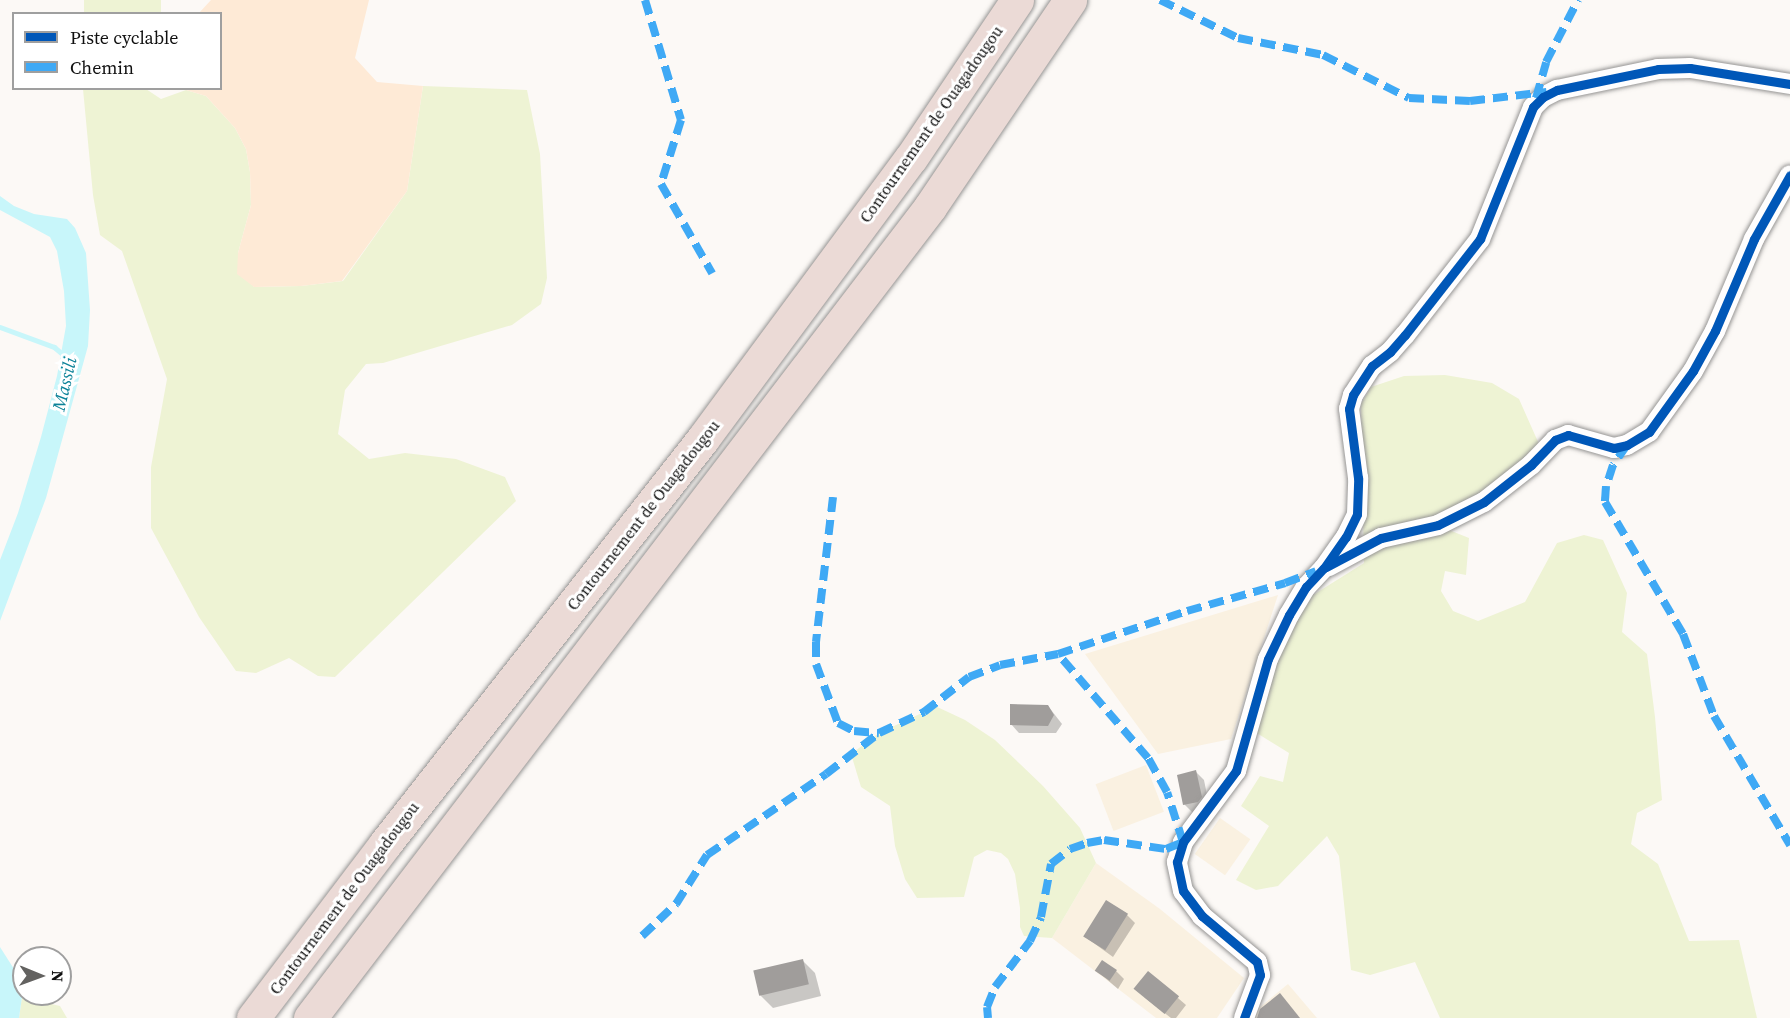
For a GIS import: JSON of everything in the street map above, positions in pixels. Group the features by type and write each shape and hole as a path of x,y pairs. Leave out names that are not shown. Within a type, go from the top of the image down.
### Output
{"highway":[{"name":"Contournement de Ouagadougou","path":"253,1018 385,844 709,430 911,158 1017,0"},
{"path":"310,1018 930,207 1070,0"}],"street":[{"path":"1244,1018 1260,975 1257,962 1202,916 1183,891 1177,862 1183,842 1236,771 1268,659 1306,587 1324,568 1346,537 1357,514 1358,478 1349,409 1353,395 1372,366 1390,352 1405,335 1480,239 1533,107 1543,97 1557,90 1658,69 1690,68 1790,84"},
{"path":"1324,568 1381,538 1438,525 1484,502 1531,465 1555,440 1568,435 1614,448 1627,445 1648,432 1693,371 1716,331 1754,239 1790,175"}],"shaded area":[{"path":"1278,595 1231,739 1158,754 1085,654"},
{"path":"1146,765 1164,812 1114,831 1096,784"},
{"path":"1220,818 1250,839 1225,875 1195,854"},
{"path":"1096,863 1160,909 1244,978 1217,1018 1156,1018 1052,938"},
{"path":"1288,984 1317,1018 1248,1017"}],"green space":[{"path":"84,0 161,0 161,12 84,12"},
{"path":"423,86 527,90 540,154 547,278 541,304 512,325 383,363 366,364 345,390 338,434 369,459 405,453 456,459 505,477 516,501 335,677 318,676 289,658 256,673 236,671 199,617 151,528 151,467 167,379 122,251 100,235 93,195 83,90 148,90 161,99 186,90 206,96 235,128 246,149 250,172 251,205 238,253 254,287 301,286 343,281 407,191"},
{"path":"1445,375 1492,383 1519,399 1543,453 1439,526 1469,538 1466,575 1445,571 1441,591 1453,611 1478,621 1525,602 1557,543 1584,535 1603,540 1627,593 1622,632 1647,654 1655,717 1662,800 1637,813 1631,844 1658,864 1689,941 1739,940 1757,1018 1440,1018 1415,962 1370,975 1351,970 1339,856 1327,836 1278,886 1256,890 1236,880 1269,826 1241,806 1260,776 1283,782 1289,753 1247,727 1294,607 1364,563 1361,404 1371,387 1404,376"},
{"path":"933,705 965,720 995,740 1043,786 1080,828 1096,863 1052,938 1024,936 1020,927 1015,874 1008,859 1001,853 987,850 974,857 964,897 917,898 905,879 895,846 890,806 861,787 851,754 879,733 924,712"},
{"path":"21,1006 60,1006 67,1018 19,1018"}],"sand":[{"path":"211,0 369,0 355,58 377,82 423,86 407,191 342,281 301,286 254,287 237,274 238,253 251,205 250,172 246,149 235,128 206,96 186,90 222,90 222,12 200,12"}],"water":[{"name":"Massili","path":"0,196 14,206 34,214 67,219 75,228 86,253 90,310 88,346 46,498 0,621 0,560 18,513 41,437 57,376 66,326 64,291 57,251 50,237 0,210"},
{"path":"0,947 12,966 12,1006 21,1006 19,1018 0,1018"}],"building":[{"path":"1010,704 1048,705 1054,715 1048,726 1010,725"},
{"path":"1196,770 1202,797 1198,802 1183,805 1177,775"},
{"path":"1106,900 1128,914 1105,950 1083,936"},
{"path":"803,959 809,984 759,996 753,970"},
{"path":"1102,960 1117,970 1110,981 1095,971"},
{"path":"1148,971 1179,996 1165,1014 1134,989"},
{"path":"1280,993 1300,1018 1257,1018 1260,1009"}],"waterway":[{"name":"Massili","path":"0,327 54,347 66,357"}],"marked path":[{"path":"645,0 681,120 661,184 712,273"},
{"path":"1160,0 1238,38 1323,55 1409,98 1470,101 1546,92"},
{"path":"1536,98 1546,62 1578,0"},
{"path":"1627,445 1613,465 1606,486 1605,502 1683,634 1714,716 1790,845"},
{"path":"833,497 816,642 816,664 838,723 854,731 879,733 924,712 969,677 1000,665 1058,654 1187,611 1285,583 1316,571"},
{"path":"988,1018 987,1007 995,987 1030,941 1041,917 1051,864 1070,849 1104,840 1166,849 1183,842 1167,792 1148,758 1058,654"},
{"path":"642,936 676,904 707,855 826,774 879,733"}],"cycle path":[{"path":"1244,1018 1260,975 1257,962 1202,916 1183,891 1177,862 1183,842 1236,771 1268,659 1289,615 1306,587 1324,568 1346,537 1357,514 1358,478 1349,409 1353,395 1372,366 1390,352 1405,335 1480,239 1533,107 1543,97 1557,90 1658,69 1690,68 1790,84"},
{"path":"1326,567 1381,538 1438,525 1484,502 1531,465 1555,440 1568,435 1614,448 1627,445 1649,432 1693,371 1715,331 1754,239 1790,175"}]}
